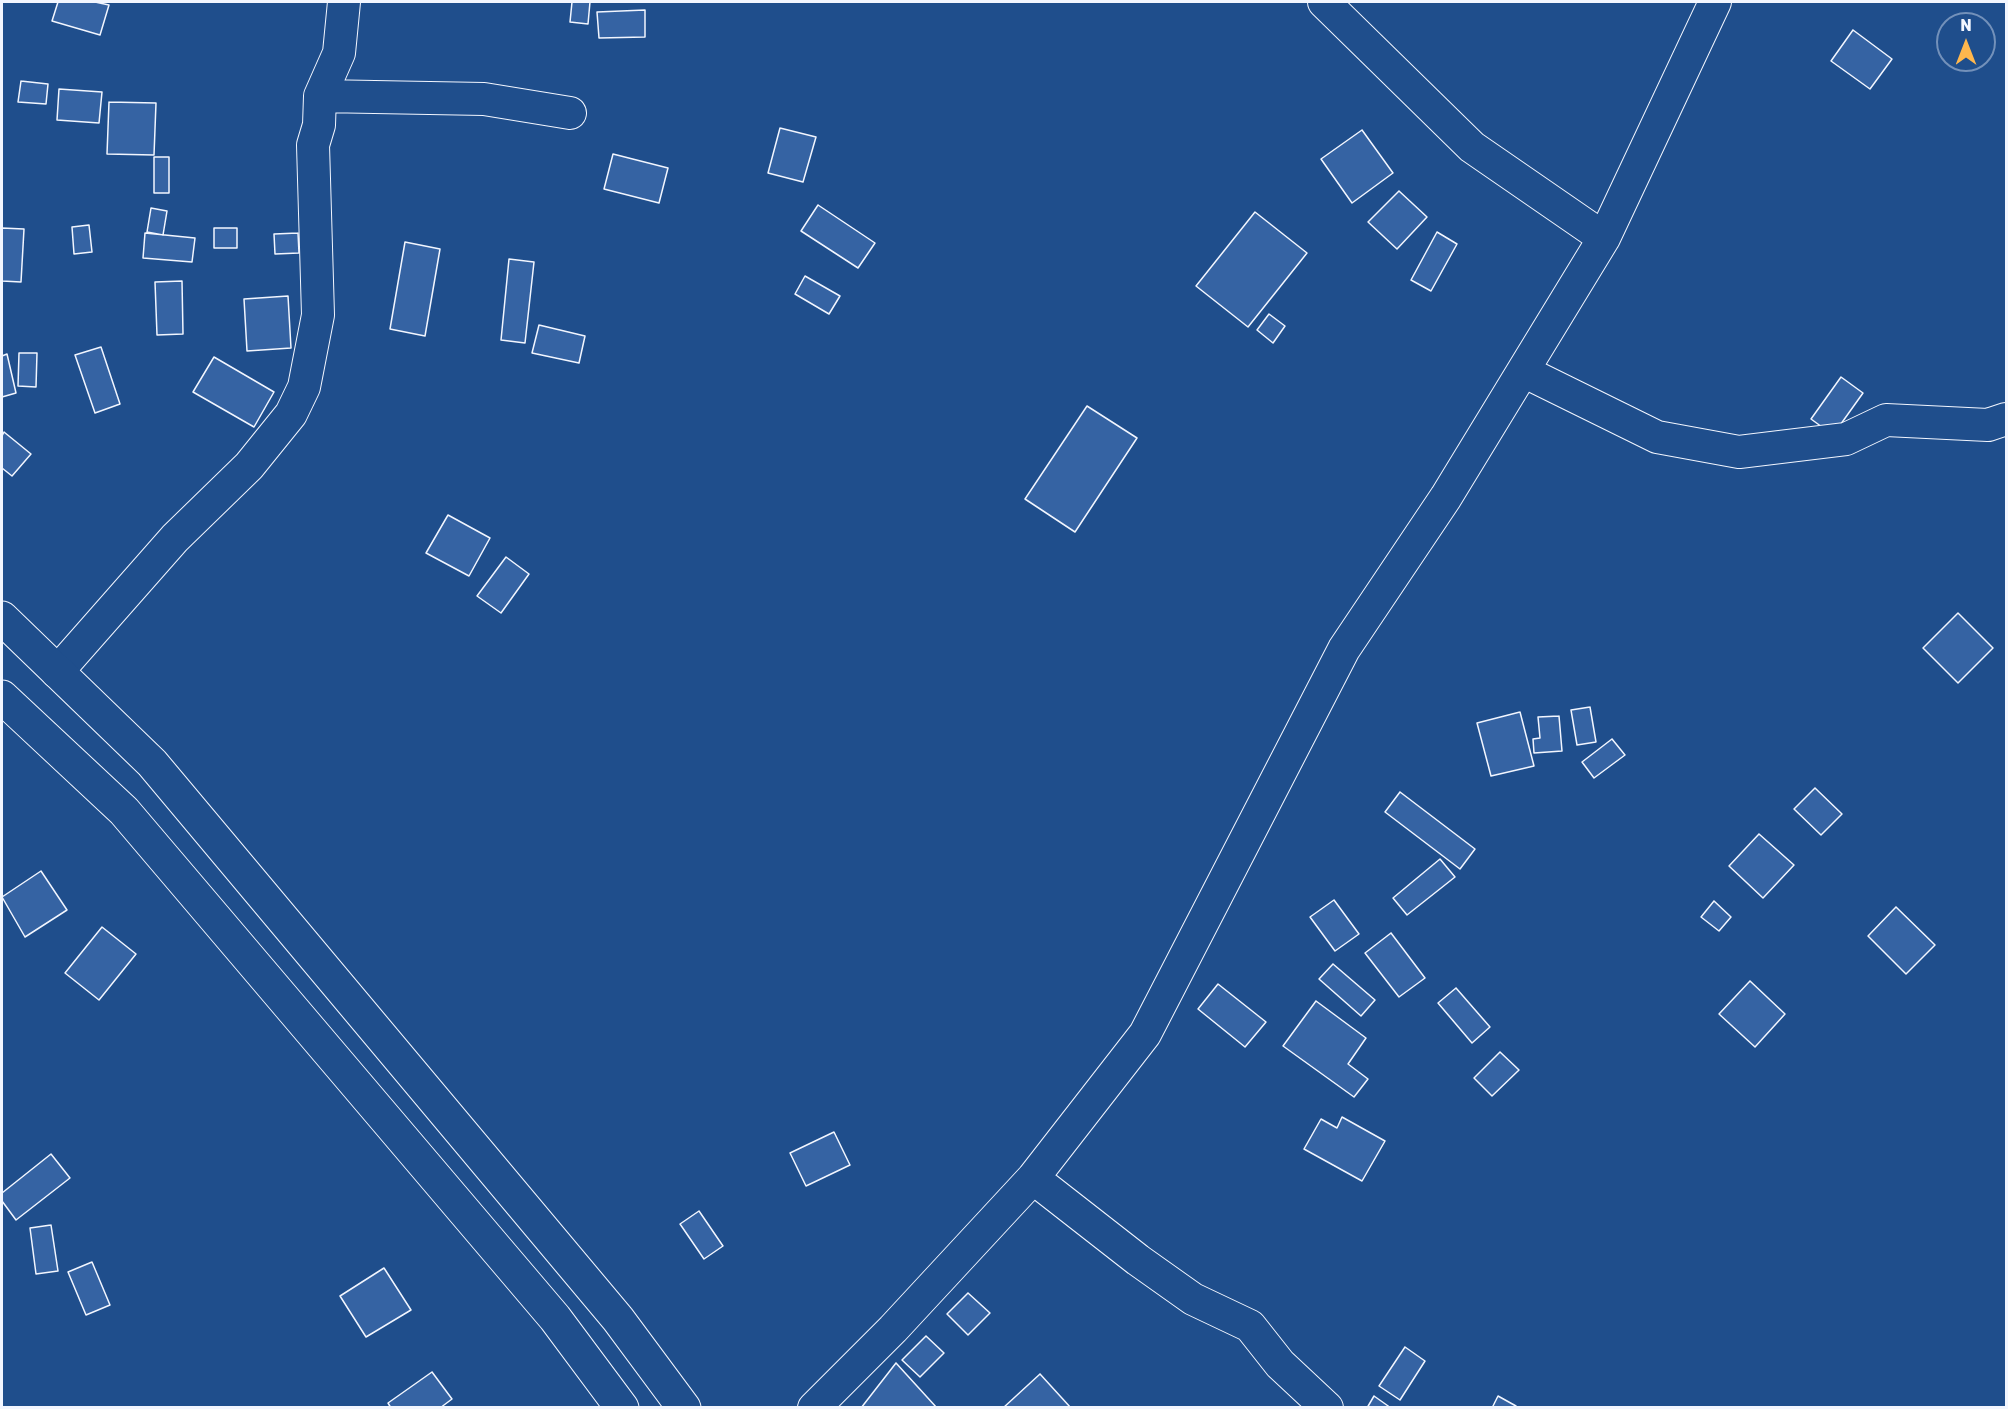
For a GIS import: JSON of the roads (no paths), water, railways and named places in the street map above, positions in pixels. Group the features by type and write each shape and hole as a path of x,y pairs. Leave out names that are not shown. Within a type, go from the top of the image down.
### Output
{"main road":[{"path":"2,618 153,763 618,1318 684,1407"},
{"path":"2,697 124,811 547,1309 622,1407"}],"street":[{"path":"57,672 175,538 249,466 291,414 304,387 318,315 313,145 319,124 320,96 339,53 344,2"},
{"path":"1324,2 1472,147 1604,238"},
{"path":"814,1407 893,1329 1034,1178 1145,1034 1344,649 1446,497 1604,238 1715,2"},
{"path":"320,96 484,99 570,113"},
{"path":"1523,371 1657,437 1739,452 1846,439 1886,420 1988,424 2007,420"},
{"path":"1034,1178 1138,1260 1193,1299 1250,1326 1280,1364 1327,1407"}]}
